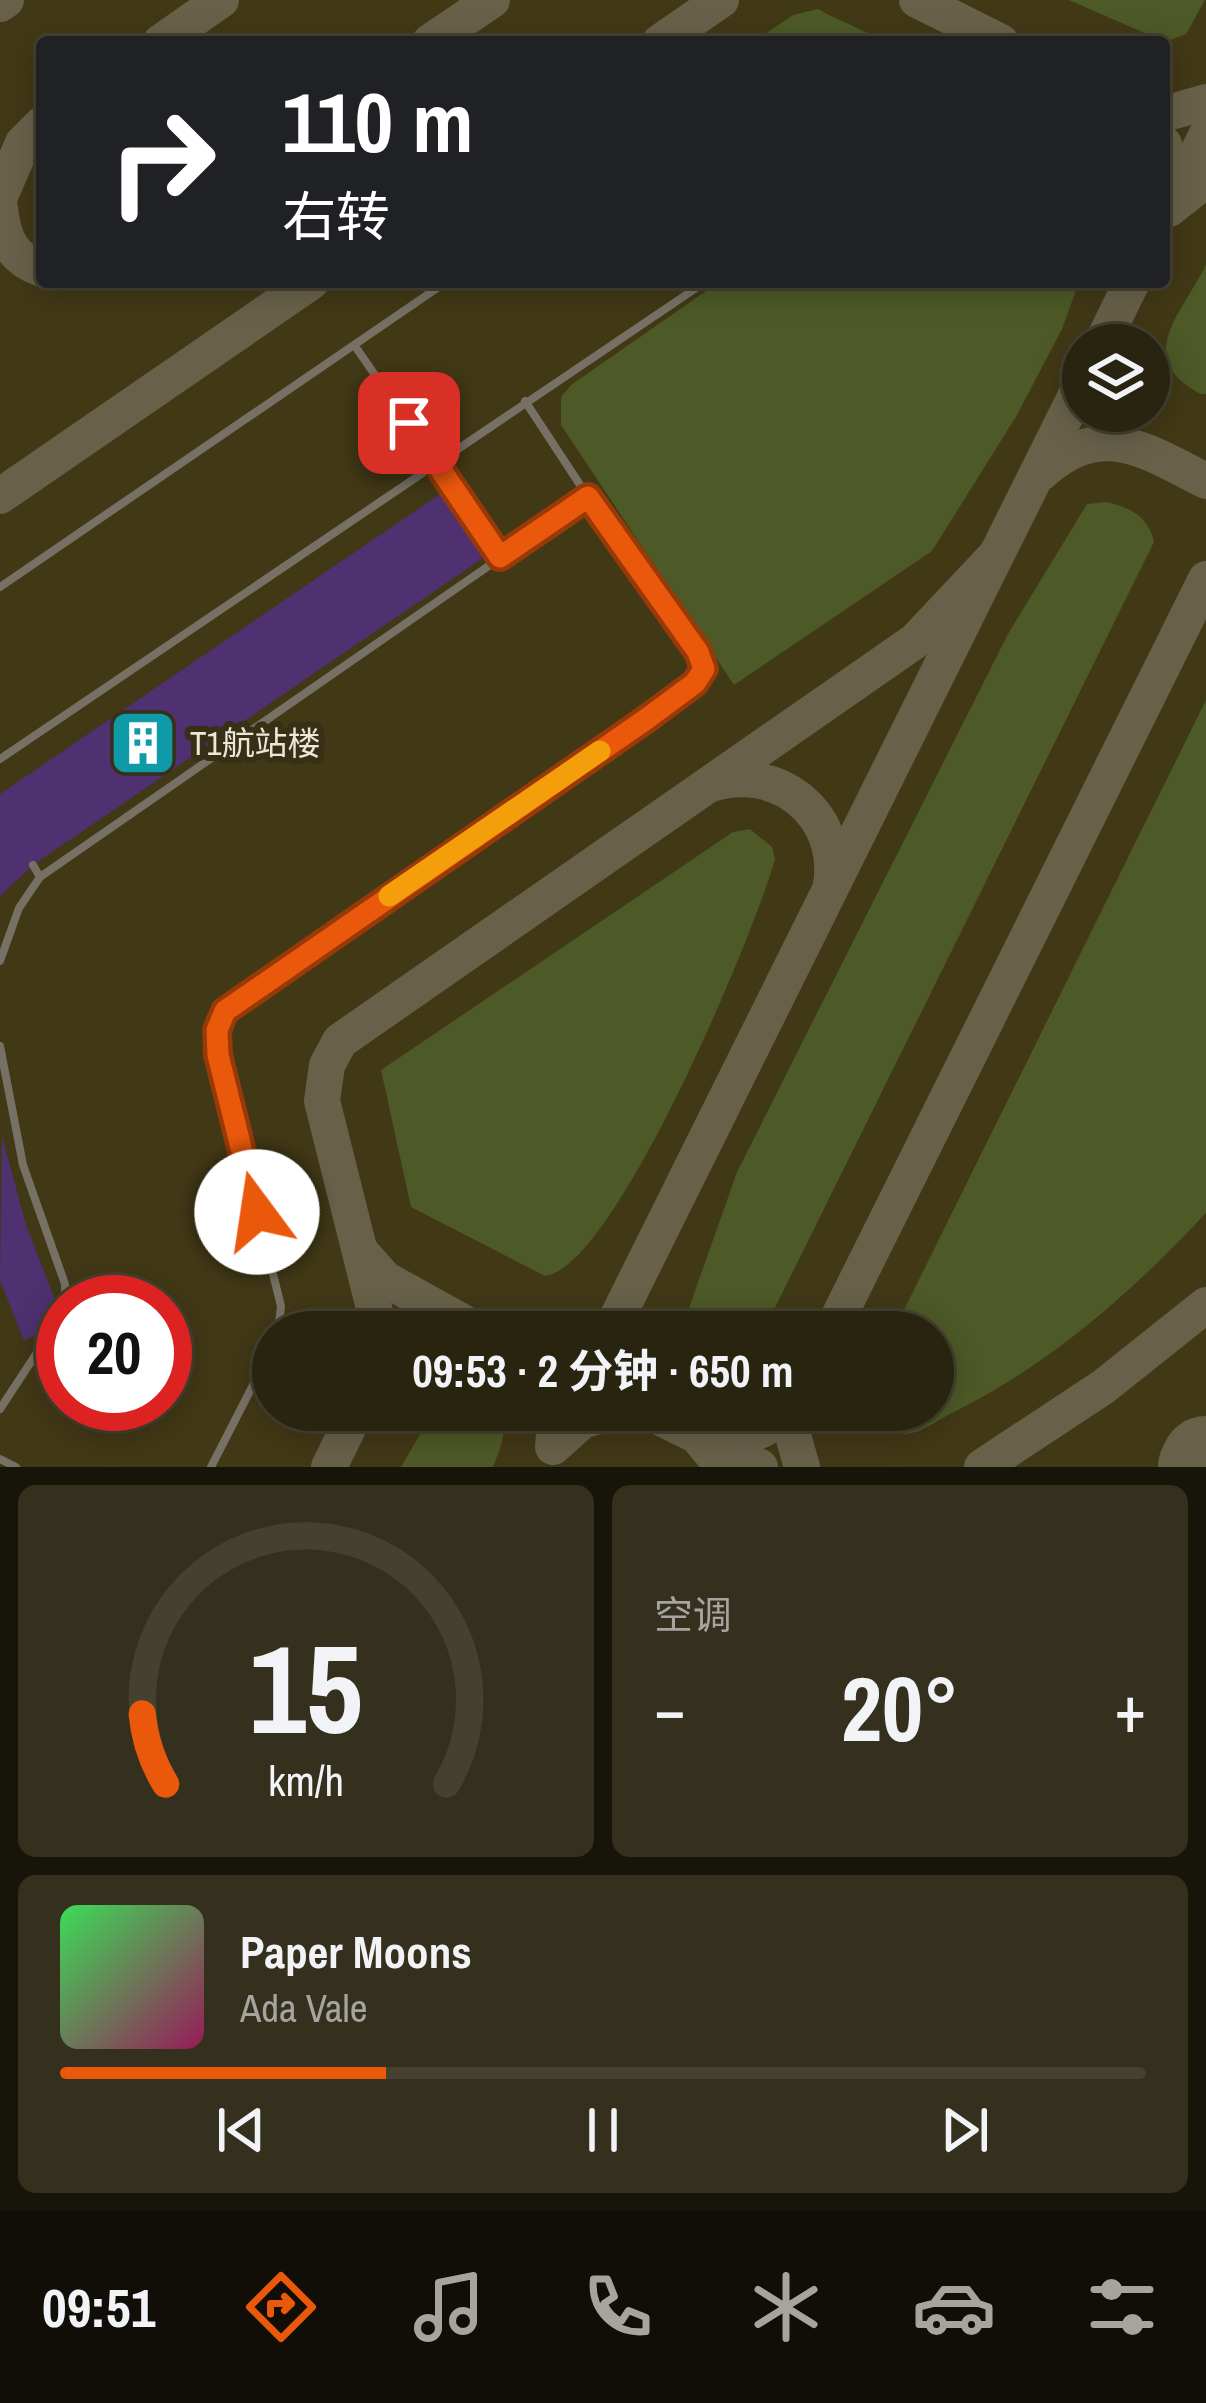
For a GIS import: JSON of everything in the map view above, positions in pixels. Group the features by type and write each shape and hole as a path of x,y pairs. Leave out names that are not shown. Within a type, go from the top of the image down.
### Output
{"lane":[{"path":"0,587 437,288"},
{"path":"0,759 696,288"},
{"path":"355,345 500,557"},
{"path":"280,1311 218,1055 220,1019 701,676 698,652 525,401"},
{"path":"0,961 13,920 40,877 588,497"},
{"path":"33,865 40,877"},
{"path":"0,1046 23,1165 62,1275"},
{"path":"0,1409 36,1354"},
{"path":"211,1467 252,1387"},
{"path":"0,1459 16,1467"}],"shaded area":[{"path":"0,0 1206,0 1206,1467 0,1467"}],"green space":[{"path":"1069,0 1205,0 1186,34 1170,40 1170,36 1151,36"},
{"path":"818,9 874,36 762,36 793,15"},
{"path":"1206,265 1206,394 1181,381 1170,366 1170,331"},
{"path":"710,288 1077,288 1062,329 1017,415 932,551 734,685 561,425 561,397 571,385"},
{"path":"1087,504 1123,507 1148,526 1154,542 773,1311 688,1311 737,1172 1008,634"},
{"path":"1206,700 1206,1213 1089,1324 1024,1372 954,1412 954,1311 903,1311"},
{"path":"750,829 772,847 775,859 740,954 679,1092 643,1160 608,1218 574,1259 545,1276 411,1207 381,1070 733,832"},
{"path":"422,1431 503,1431 493,1467 401,1467"}],"building":[{"name":"T1航站楼","path":"446,490 489,554 33,865 0,896 0,794"},
{"path":"2,1136 26,1225 45,1275 36,1275 36,1335 24,1341 0,1280"}],"taxiway":[{"path":"0,4 6,0"},
{"path":"170,36 221,0"},
{"path":"439,36 492,0"},
{"path":"669,36 721,0"},
{"path":"917,0 989,36"},
{"path":"1170,112 1206,102"},
{"path":"0,196 23,143 36,130"},
{"path":"1175,197 1206,136"},
{"path":"1170,163 1170,200"},
{"path":"1170,208 1206,180"},
{"path":"0,208 11,246 36,266"},
{"path":"0,496 302,288"},
{"path":"1111,324 1129,288"},
{"path":"620,1311 1062,423"},
{"path":"1041,473 1063,456 1104,443 1143,450 1206,481"},
{"path":"375,1311 322,1101 327,1065 340,1041 915,641 996,555"},
{"path":"841,1311 1206,579"},
{"path":"711,784 760,781 800,800 816,816 826,836 832,859 831,885"},
{"path":"361,1252 385,1279 443,1311"},
{"path":"982,1467 1103,1387 1206,1305"},
{"path":"329,1467 347,1431"},
{"path":"554,1431 553,1447 571,1431"},
{"path":"687,1431 760,1467"},
{"path":"723,1467 697,1436 723,1439 758,1431"},
{"path":"792,1431 802,1467"}],"runway":[{"path":"1203,1467 1206,1461"}],"slow traffic":[{"path":"389,896 600,751"}],"place":[{"name":"T1航站楼","path":"143,743"}],"route":[{"path":"257,1212 218,1055 217,1030 225,1011 645,720 695,683 704,669 698,652 588,497 500,557 409,423"}]}
